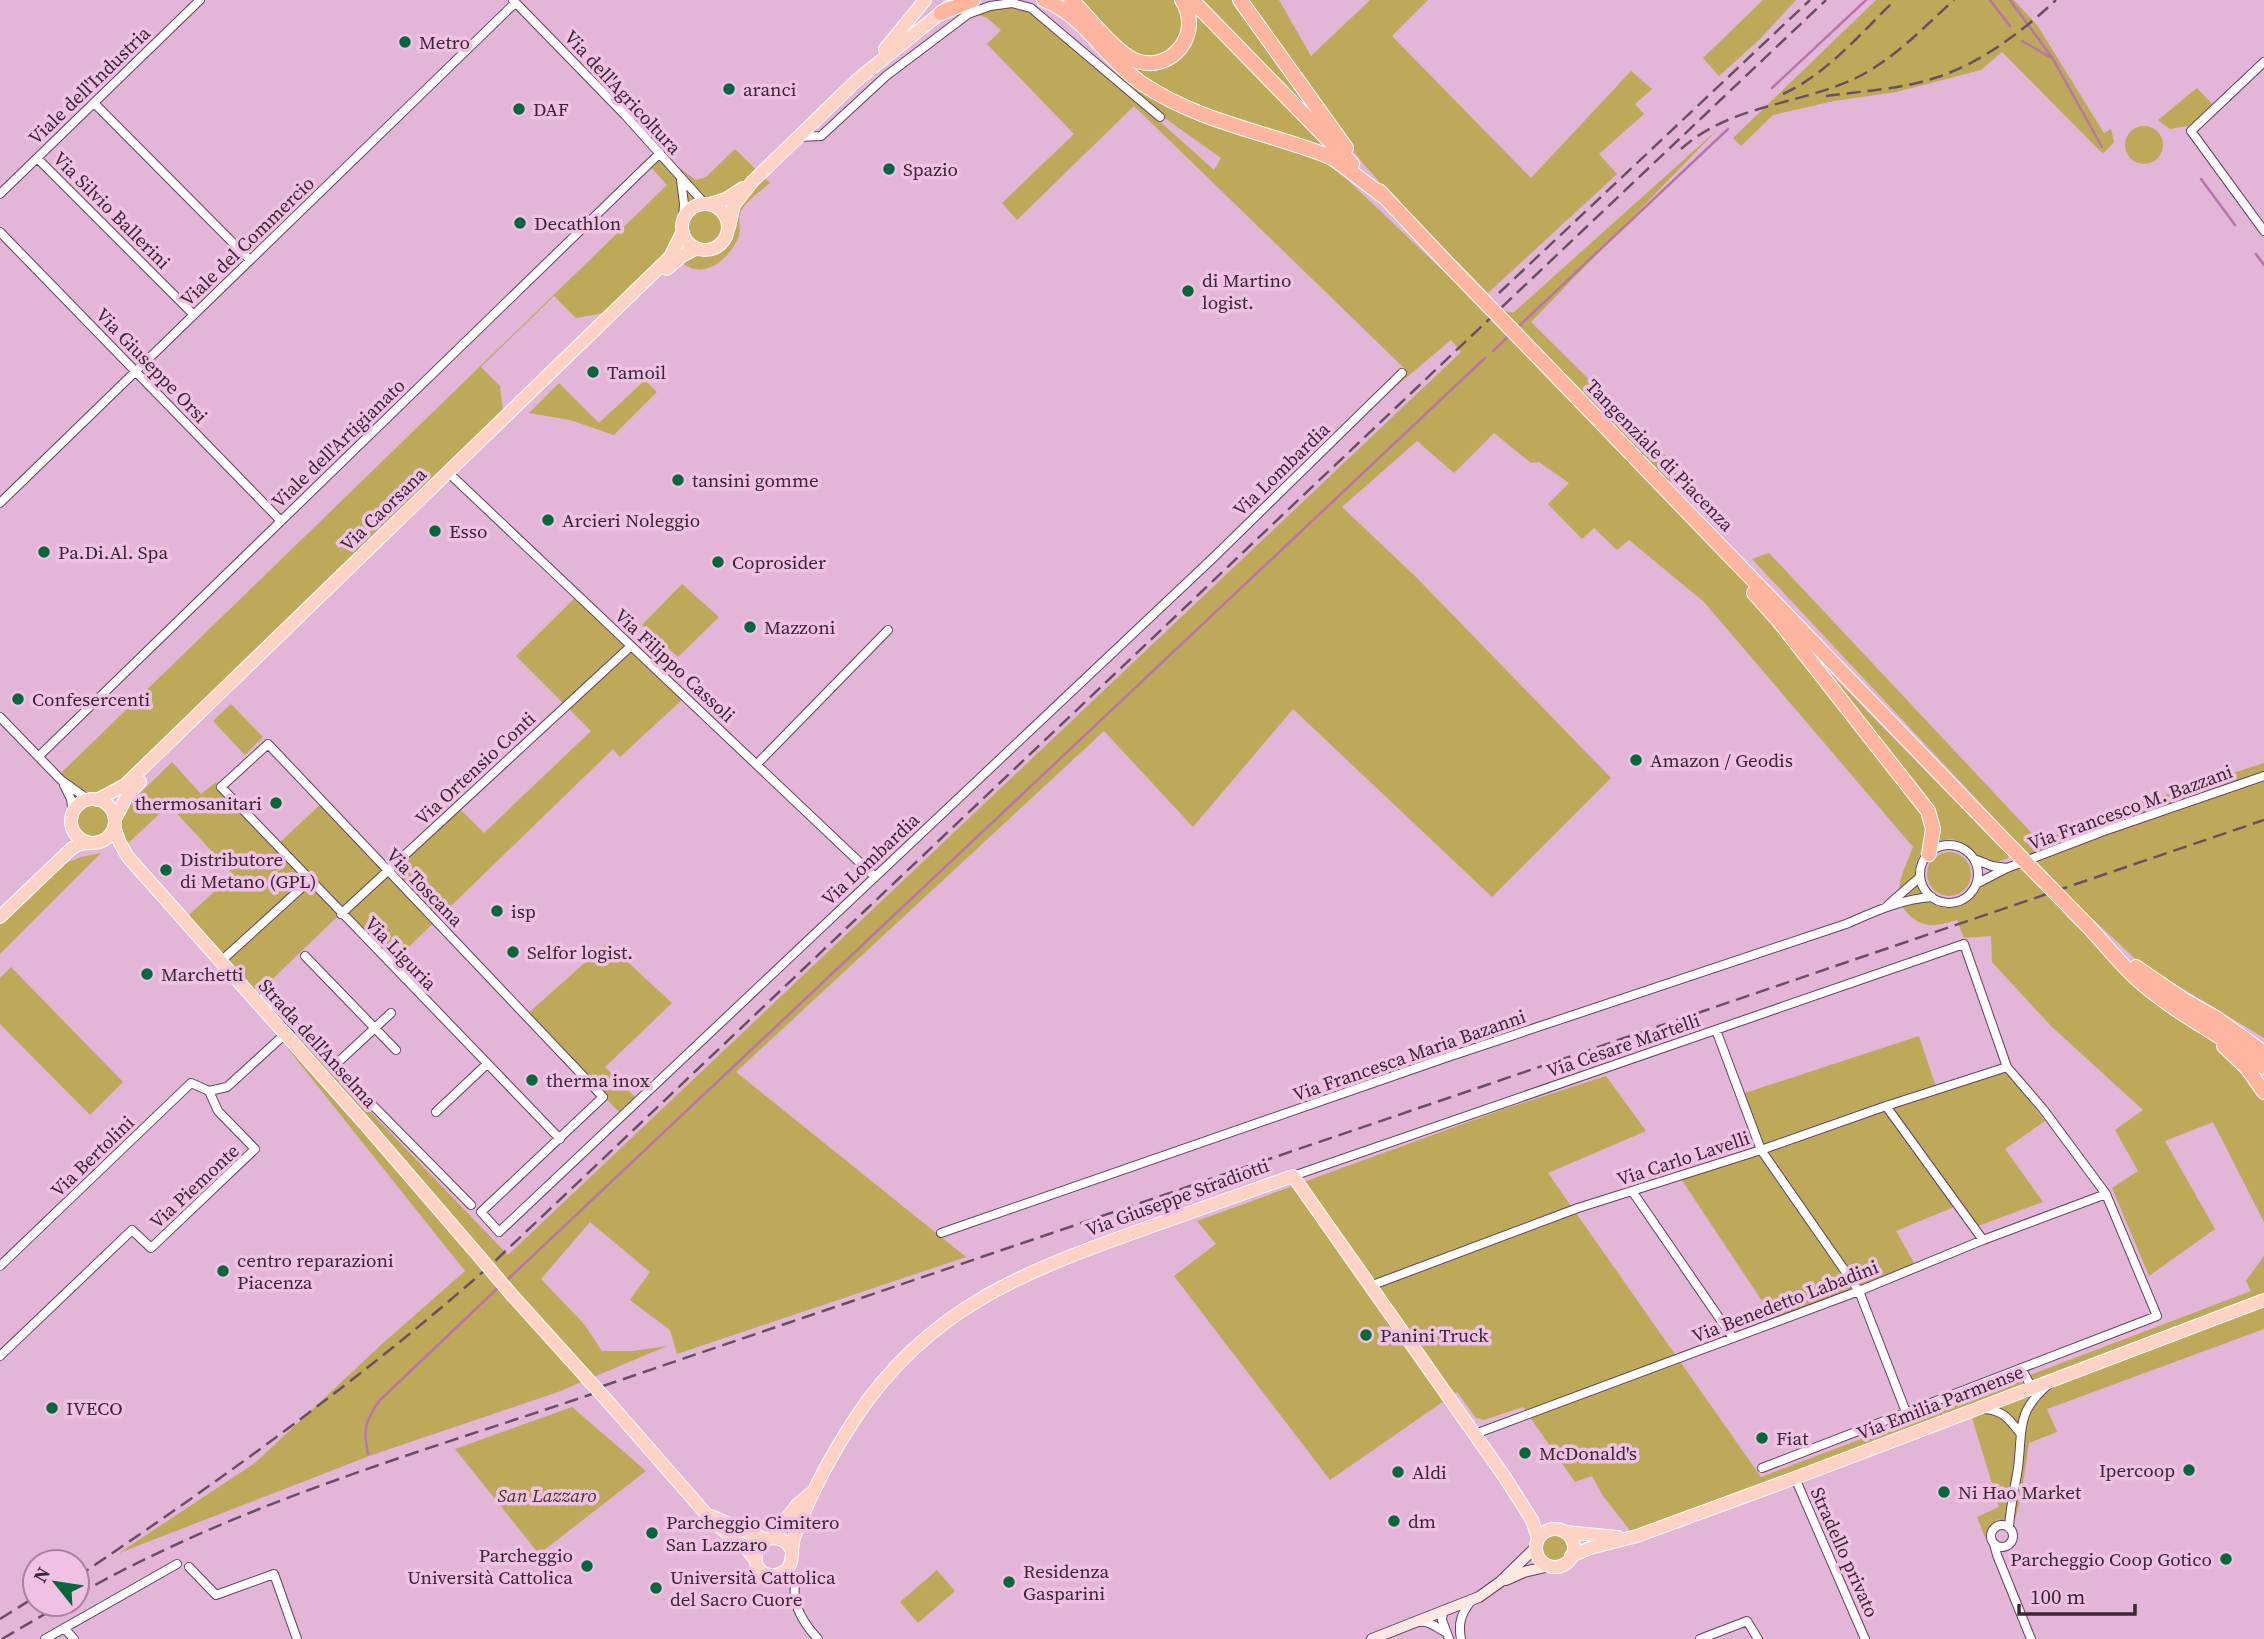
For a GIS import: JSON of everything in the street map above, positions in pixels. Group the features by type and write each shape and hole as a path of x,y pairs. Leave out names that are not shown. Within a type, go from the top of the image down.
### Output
{"highway":[{"path":"941,13 973,0"},
{"path":"1044,0 1069,14 1120,65 1164,97 1199,115 1334,159 1383,196"},
{"path":"1071,0 1120,51 1135,60 1151,63 1174,55 1186,41 1189,19 1182,0"},
{"name":"Tangenziale di Piacenza","path":"1192,0 2143,984 2178,1011 2224,1038 2264,1067"},
{"path":"1240,0 1383,196"},
{"path":"1704,529 1722,559 1779,621 1928,811 1933,829 1928,854"},
{"name":"Tangenziale di Piacenza","path":"2100,938 2148,977 2216,1018 2264,1054"},
{"path":"2178,1011 2225,1047 2247,1068 2264,1092"},
{"path":"2216,1018 2264,1045"}],"main road":[{"path":"752,182 726,199 692,208 683,219 682,233 689,245 707,251 720,246 728,234 734,205 752,182 857,80 925,0"},
{"path":"857,80 956,0"},
{"path":"707,204 723,212 729,227"},
{"name":"Via Caorsana","path":"93,800 125,785 670,257 682,233"},
{"name":"Via Caorsana","path":"115,823 127,796 140,782 676,261 695,249"},
{"path":"0,907 60,849 82,803 93,800 109,806 115,823 112,834 71,849 0,917"},
{"path":"72,820 78,837 95,842"},
{"name":"Strada dell'Anselma","path":"115,823 120,843 128,857 708,1514"},
{"name":"Strada dell'Anselma","path":"95,842 128,857"},
{"name":"Via Giuseppe Stradiotti","path":"792,1551 810,1494 856,1416 894,1368 931,1333 976,1300 1047,1264 1293,1176 1504,1475 1532,1520 1537,1542"},
{"name":"Via Emilia Parmense","path":"1572,1556 1795,1478 2264,1300"},
{"name":"Via Giuseppe Stradiotti","path":"1504,1475 1538,1516 1560,1530"},
{"name":"Via Giuseppe Stradiotti","path":"768,1538 810,1494"},
{"path":"708,1514 768,1538 783,1540 792,1551 793,1558 787,1570 776,1576 768,1575 759,1568 746,1548 714,1523 708,1514"},
{"path":"1372,1639 1471,1601 1500,1582 1524,1572 1562,1565 1572,1556 1573,1545 1569,1535 1560,1530 1545,1531 1500,1582"},
{"name":"Via Emilia Parmense","path":"1560,1530 1629,1538"},
{"path":"755,1559 759,1544 768,1538"},
{"path":"1537,1542 1539,1559 1550,1566"}],"street":[{"name":"Viale dell'Industria","path":"0,194 200,0"},
{"name":"Via dell'Agricoltura","path":"514,1 707,204"},
{"name":"Viale del Commercio","path":"0,503 514,1"},
{"path":"798,137 821,136 886,76 968,15 990,6 1012,3 1031,8 1160,117"},
{"path":"2264,62 2191,131 2264,231"},
{"path":"94,103 250,260"},
{"name":"Viale dell'Artigianato","path":"39,757 660,153"},
{"name":"Via Silvio Ballerini","path":"37,158 194,315"},
{"name":"Via dell'Agricoltura","path":"681,177 683,219"},
{"name":"Via Giuseppe Orsi","path":"0,232 281,521"},
{"name":"Via Lombardia","path":"603,1097 481,1212 499,1232 1213,558 1402,373"},
{"name":"Via Filippo Cassoli","path":"454,478 874,876"},
{"path":"757,764 888,629"},
{"name":"Via Ortensio Conti","path":"341,914 631,646"},
{"path":"0,717 61,780 93,800"},
{"name":"Via Toscana","path":"221,787 268,744 603,1097"},
{"name":"Via Francesco M. Bazzani","path":"1976,884 2007,868 2123,824 2264,776"},
{"path":"61,780 71,799 72,820"},
{"name":"Via Liguria","path":"221,787 560,1139"},
{"path":"1952,845 1968,852 1974,859 1977,867 1976,884 1966,898 1958,902 1941,902 1931,897 1922,886 1920,877 1923,860 1928,854 1952,845"},
{"name":"Via Francesco M. Bazzani","path":"1974,859 2007,868"},
{"path":"1887,907 1920,877"},
{"path":"220,962 309,881"},
{"path":"1887,907 1931,897"},
{"name":"Via Francesca Maria Bazanni","path":"941,1233 1445,1058 1846,924 1887,907"},
{"name":"Via Cesare Martelli","path":"1293,1176 1964,944 2007,1067"},
{"path":"305,956 396,1050"},
{"path":"264,995 471,1205"},
{"path":"334,1066 391,1013"},
{"path":"1716,1030 1761,1150 1859,1291 1906,1412"},
{"path":"209,1091 227,1087 284,1035"},
{"path":"436,1112 487,1064"},
{"path":"2007,1067 2043,1109 2106,1194"},
{"name":"Via Carlo Lavelli","path":"1370,1286 1578,1208 2007,1067"},
{"name":"Via Bertolini","path":"0,1266 191,1083 209,1091"},
{"name":"Via Piemonte","path":"0,1356 132,1230 151,1248 255,1149 218,1111 209,1091"},
{"path":"1886,1106 1983,1240"},
{"path":"1632,1191 1733,1338"},
{"name":"Via Benedetto Labadini","path":"1475,1434 1859,1291 1983,1240 2106,1194"},
{"name":"Via Emilia Parmense","path":"1762,1468 2157,1316 2106,1194"},
{"path":"2021,1368 2032,1388"},
{"path":"2001,1564 2001,1555 2012,1541 2009,1528 2010,1510 2018,1468 2022,1421 2037,1394 2055,1379"},
{"path":"1978,1408 1997,1410 2004,1414 2020,1433"},
{"name":"Stradello privato","path":"1795,1478 1865,1639"},
{"path":"2010,1510 1991,1534 2031,1639"},
{"path":"1999,1526 2009,1528"},
{"path":"1994,1544 2005,1547"},
{"path":"45,1639 177,1564"},
{"path":"189,1567 216,1595 274,1574 296,1639"},
{"path":"787,1570 795,1586 793,1595 807,1627 818,1639"},
{"path":"1461,1639 1460,1619 1471,1601"},
{"path":"1443,1611 1447,1636"},
{"path":"1410,1624 1424,1621 1447,1636"},
{"path":"1700,1639 1747,1621 1758,1639"},
{"path":"64,1628 74,1639"}],"green space":[{"path":"1055,0 1066,0 1122,57 1165,64 1194,12 1328,150 1197,109 1132,70"},
{"path":"1076,0 1178,0 1184,13 1180,42 1157,58 1132,55"},
{"path":"1200,0 1235,0 1328,130"},
{"path":"1244,0 1279,0 1311,56 1370,0 1428,0 1392,36 1531,178 1631,71 1652,89 1635,104 1644,114 1599,154 1617,174 1488,293 1361,161"},
{"path":"1763,0 1796,0 1759,40 1719,76 1703,58"},
{"path":"1876,0 2014,0 2037,25 2104,133 2111,129 2114,142 2104,153 2100,151 2002,52 1981,70 1896,92 1834,101 1773,115 1741,146 1733,138"},
{"path":"992,4 1033,8 1214,170 1221,158 1162,116 1117,76 1121,71 1242,134 1332,165 1477,303 1513,313 1717,130 1531,322 1674,464 1677,484 1642,471 1818,661 2010,857 1996,862 1986,861 1956,840 1937,842 1924,850 1917,861 1915,873 1917,885 1933,904 1946,908 1964,904 1983,885 2026,852 1752,559 1769,553 2042,844 2071,826 2264,763 2264,1038 2139,962 2086,913 2066,916 2137,986 2233,1052 2264,1077 2264,1222 2213,1122 2165,1141 2215,1229 2149,1276 2112,1188 2138,1171 2115,1130 2143,1110 2051,1026 1992,962 1991,936 1964,938 1957,920 1930,925 1919,922 1906,911 1900,901 1899,890 1913,847 1704,602 1629,540 1617,550 1594,528 1582,539 1548,504 1569,483 1539,462 1531,463 1494,433 1454,473 1417,441 1342,507 1416,577 1611,778 1492,897 1293,709 1193,827 1104,731 736,1072 966,1257 677,1354 670,1330 630,1300 650,1272 590,1222 541,1279 584,1324 602,1351 633,1351 667,1346 558,1392 372,1455 119,1553 255,1463 382,1344 465,1271 288,1049 299,1038 508,1255 1461,352 1451,340 1350,425 1406,370 1134,106 1017,220 1002,203 1074,134 987,44 1001,30 986,17 967,13"},
{"path":"2197,88 2215,107 2194,125 2170,129 2158,120"},
{"path":"2144,126 2157,132 2163,145 2157,158 2144,164 2131,158 2125,145 2131,132"},
{"path":"735,149 770,183 748,201 742,210 739,217 739,236 722,260 709,268 695,269 684,264 669,250 604,313 576,318 554,296 481,367 500,386 503,411 110,790 89,792 59,775 667,185 649,165 659,153 696,180 706,177"},
{"path":"645,380 657,392 614,435 570,420 529,413 559,383 599,423"},
{"path":"682,584 719,617 678,657 642,625"},
{"path":"578,595 684,698 620,757 613,749 390,965 341,913 256,995 187,917 233,874 169,805 124,847 119,822 128,805 172,762 201,794 216,782 276,846 323,802 388,870 457,806 484,833 591,731 516,656"},
{"path":"231,704 263,737 245,755 213,721"},
{"path":"93,802 107,807 112,821 107,835 93,840 79,835 74,821 79,807"},
{"path":"1949,852 1965,858 1971,874 1965,890 1949,896 1933,890 1927,874 1933,858"},
{"path":"101,853 0,954 0,925 63,864"},
{"path":"607,943 672,1003 605,1067 638,1100 622,1115 525,1016"},
{"path":"11,967 123,1082 90,1115 0,1024 0,978"},
{"path":"1919,1036 1937,1090 2004,1067 2045,1121 2005,1149 2043,1202 1978,1226 1954,1192 1954,1207 1896,1231 1917,1268 1776,1322 1681,1179 1763,1149 1742,1094"},
{"path":"1606,1076 1646,1131 1548,1173 1761,1477 2251,1291 2246,1281 2264,1256 2264,1329 2047,1409 2057,1432 2029,1443 2021,1497 2013,1527 1998,1519 1990,1526 1986,1540 1977,1517 1999,1507 1970,1411 1632,1533 1603,1496 1592,1476 1575,1482 1523,1407 1484,1420 1476,1418 1457,1392 1330,1480 1174,1276 1216,1244 1197,1221 1504,1109"},
{"name":"San Lazzaro","path":"572,1407 646,1471 539,1554 455,1449"},
{"path":"1554,1534 1563,1538 1567,1547 1563,1556 1554,1560 1545,1556 1541,1547 1545,1538"},
{"path":"937,1570 955,1591 918,1623 900,1602"}],"waterway":[{"path":"1772,88 1866,0"},
{"path":"1990,0 2010,26"},
{"path":"2010,0 2053,59 2102,147"},
{"path":"2022,41 2050,57"},
{"path":"1518,327 1728,129"},
{"path":"2201,179 2235,225"},
{"path":"2256,254 2264,265"},
{"path":"1493,351 1511,334"},
{"path":"505,1282 1485,358"},
{"path":"368,1454 366,1426 379,1401 500,1286"}],"railway":[{"path":"1499,293 1810,0"},
{"path":"91,1567 290,1427 444,1306 493,1263 1826,0"},
{"path":"1783,94 1829,64 1895,0"},
{"path":"1681,149 1701,134 1744,114 1813,94 1858,77 1896,52 1954,0"},
{"path":"1826,96 1911,84 1954,71 2001,45 2056,0"},
{"path":"603,1386 2264,820"},
{"path":"91,1588 200,1534 264,1507 592,1394"},
{"path":"0,1619 21,1606"},
{"path":"2,1639 38,1618"}],"place":[{"name":"Metro","path":"405,42"},
{"name":"aranci","path":"729,89"},
{"name":"DAF","path":"519,109"},
{"name":"Spazio","path":"889,169"},
{"name":"Decathlon","path":"520,223"},
{"name":"di Martino logist.","path":"1188,291"},
{"name":"Tamoil","path":"593,372"},
{"name":"tansini gomme","path":"678,480"},
{"name":"Arcieri Noleggio","path":"548,520"},
{"name":"Esso","path":"435,531"},
{"name":"Pa.Di.Al. Spa","path":"44,552"},
{"name":"Coprosider","path":"718,562"},
{"name":"Mazzoni","path":"750,627"},
{"name":"Confesercenti","path":"18,699"},
{"name":"Amazon / Geodis","path":"1636,760"},
{"name":"thermosanitari","path":"276,803"},
{"name":"Distributore di Metano (GPL)","path":"166,870"},
{"name":"isp","path":"497,911"},
{"name":"Selfor logist.","path":"513,952"},
{"name":"Marchetti","path":"147,974"},
{"name":"therma inox","path":"532,1080"},
{"name":"centro reparazioni Piacenza","path":"223,1271"},
{"name":"Panini Truck","path":"1366,1335"},
{"name":"IVECO","path":"52,1408"},
{"name":"Fiat","path":"1762,1438"},
{"name":"McDonald's","path":"1525,1453"},
{"name":"Ipercoop","path":"2189,1470"},
{"name":"Aldi","path":"1398,1472"},
{"name":"Ni Hao Market","path":"1944,1492"},
{"name":"dm","path":"1394,1521"},
{"name":"Parcheggio Cimitero San Lazzaro","path":"652,1533"},
{"name":"Parcheggio Coop Gotico","path":"2226,1559"},
{"name":"Parcheggio Università Cattolica","path":"587,1566"},
{"name":"Residenza Gasparini","path":"1009,1582"},
{"name":"Università Cattolica del Sacro Cuore","path":"656,1588"}]}
